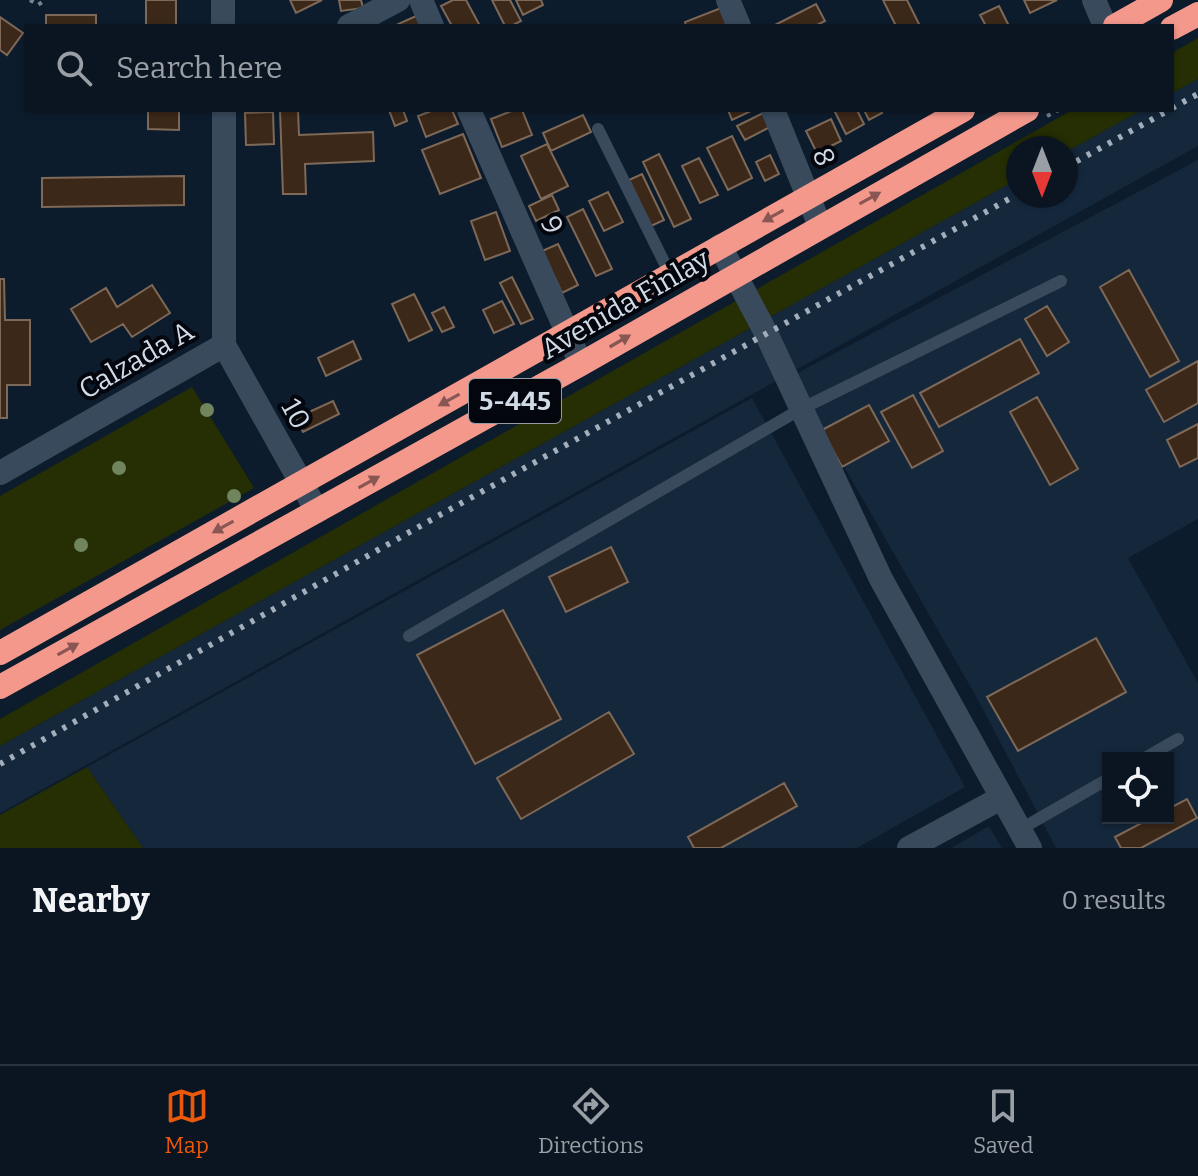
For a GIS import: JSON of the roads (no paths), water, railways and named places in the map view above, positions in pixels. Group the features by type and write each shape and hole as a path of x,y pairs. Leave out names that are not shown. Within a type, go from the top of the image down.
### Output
{"highway":[{"path":"1119,24 1161,0"},
{"path":"1174,27 1198,14"},
{"name":"Avenida Finlay","path":"0,653 959,112"},
{"name":"Avenida Finlay","path":"0,687 581,364 1023,112"}],"street":[{"path":"223,0 223,24"},
{"path":"353,24 398,0"},
{"path":"421,0 431,24"},
{"path":"728,0 738,24"},
{"path":"1094,0 1104,24"},
{"name":"Calzada A","path":"0,473 224,345 224,112"},
{"name":"9","path":"470,112 581,364"},
{"name":"8","path":"774,112 820,226"},
{"path":"720,246 766,333 881,579 1024,839"},
{"name":"10","path":"224,345 317,511"},
{"path":"909,848 1001,798"}],"lane":[{"path":"598,129 670,274"},
{"path":"409,636 801,409 1061,281"},
{"path":"1155,752 1178,739"},
{"path":"1024,839 1102,783"}],"railway":[{"path":"1174,107 1198,94"},
{"path":"1078,160 1165,112"},
{"path":"0,764 1006,201"}]}
